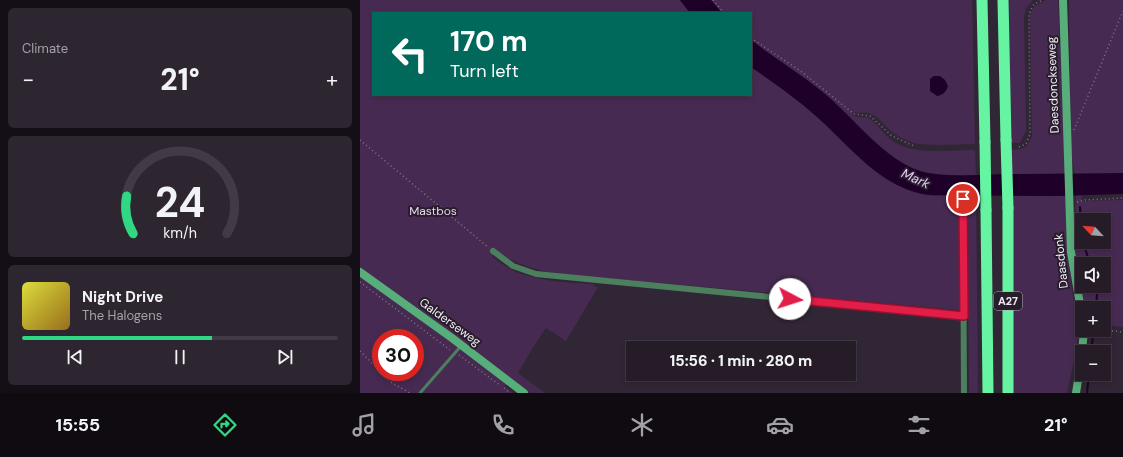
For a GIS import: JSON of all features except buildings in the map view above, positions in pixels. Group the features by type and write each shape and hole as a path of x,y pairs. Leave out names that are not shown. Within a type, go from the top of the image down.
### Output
{"highway":[{"name":"A27","path":"982,0 986,142 988,393"},
{"name":"A27","path":"1003,0 1008,208 1008,393"}],"street":[{"name":"Daesdonckseweg","path":"1063,0 1069,203"},
{"path":"963,199 964,393"},
{"name":"Daasdonk","path":"1069,203 1071,252 1079,301"},
{"path":"493,251 513,266 536,274 964,316"},
{"name":"Galderseweg","path":"360,272 524,393"},
{"path":"1076,393 1078,381"}],"lane":[{"path":"420,393 462,346"}],"path":[{"path":"713,0 723,12"},
{"path":"1019,147 1026,144 1030,134 1029,14 1034,4 1043,0"},
{"path":"1067,137 1075,130 1123,11"},
{"path":"752,39 802,72 854,114 870,116 892,136 914,146"},
{"path":"360,140 493,251"},
{"path":"1069,203 1086,200 1123,198"},
{"name":"Galderseweg","path":"360,282 510,393"},
{"path":"1111,331 1123,332"},
{"path":"360,351 392,383 410,393"}],"green space":[{"name":"Mastbos","path":"360,0 680,0 689,12 372,12 372,96 752,96 752,68 801,103 866,164 894,184 909,191 925,195 959,195 961,310 561,274 528,267 497,251 492,257 516,272 544,279 594,284 593,286 598,287 566,341 546,328 518,373 545,393 531,393 511,378 505,386 513,393 360,393"},
{"path":"711,0 972,0 975,144 917,144 894,134 876,117 869,113 854,112 852,115 869,118 891,140 909,148 932,151 975,150 976,175 945,175 929,173 915,169 903,163 870,137 820,90 752,41 752,12 721,12"},
{"path":"1007,0 1033,0 1026,8 1024,17 1026,131 1020,143 1010,143"},
{"path":"1046,0 1058,0 1065,173 1011,174 1011,150 1024,148 1027,146 1032,136 1030,14 1035,6"},
{"path":"1069,0 1123,0 1123,173 1075,173 1071,153"},
{"path":"967,195 976,195 978,393 969,393"},
{"path":"1081,195 1082,201 1123,200 1123,327 1111,326 1111,301 1083,301 1081,293 1111,293 1111,257 1075,257 1074,234 1075,215 1075,249 1111,249 1111,213 1075,213 1076,196"},
{"path":"1011,196 1066,196 1069,265 1075,312 1075,337 1078,337 1077,345 1075,345 1075,356 1067,393 1013,393"}],"water":[{"path":"680,0 711,0 721,12 689,12"},
{"name":"Mark","path":"752,41 802,76 831,99 894,158 917,170 926,173 947,175 1123,173 1123,194 1054,196 931,195 913,191 897,185 882,176 855,154 817,117 785,91 752,68"},
{"path":"934,76 940,76 945,80 948,86 941,95 937,96 930,91 930,79"}],"waterway":[{"path":"1080,207 1080,213"},
{"path":"1085,249 1088,257"},
{"path":"1096,301 1097,293"},
{"path":"1092,345 1093,337"},
{"path":"1087,393 1088,381"}],"route":[{"path":"790,299 964,316 963,199"}]}
